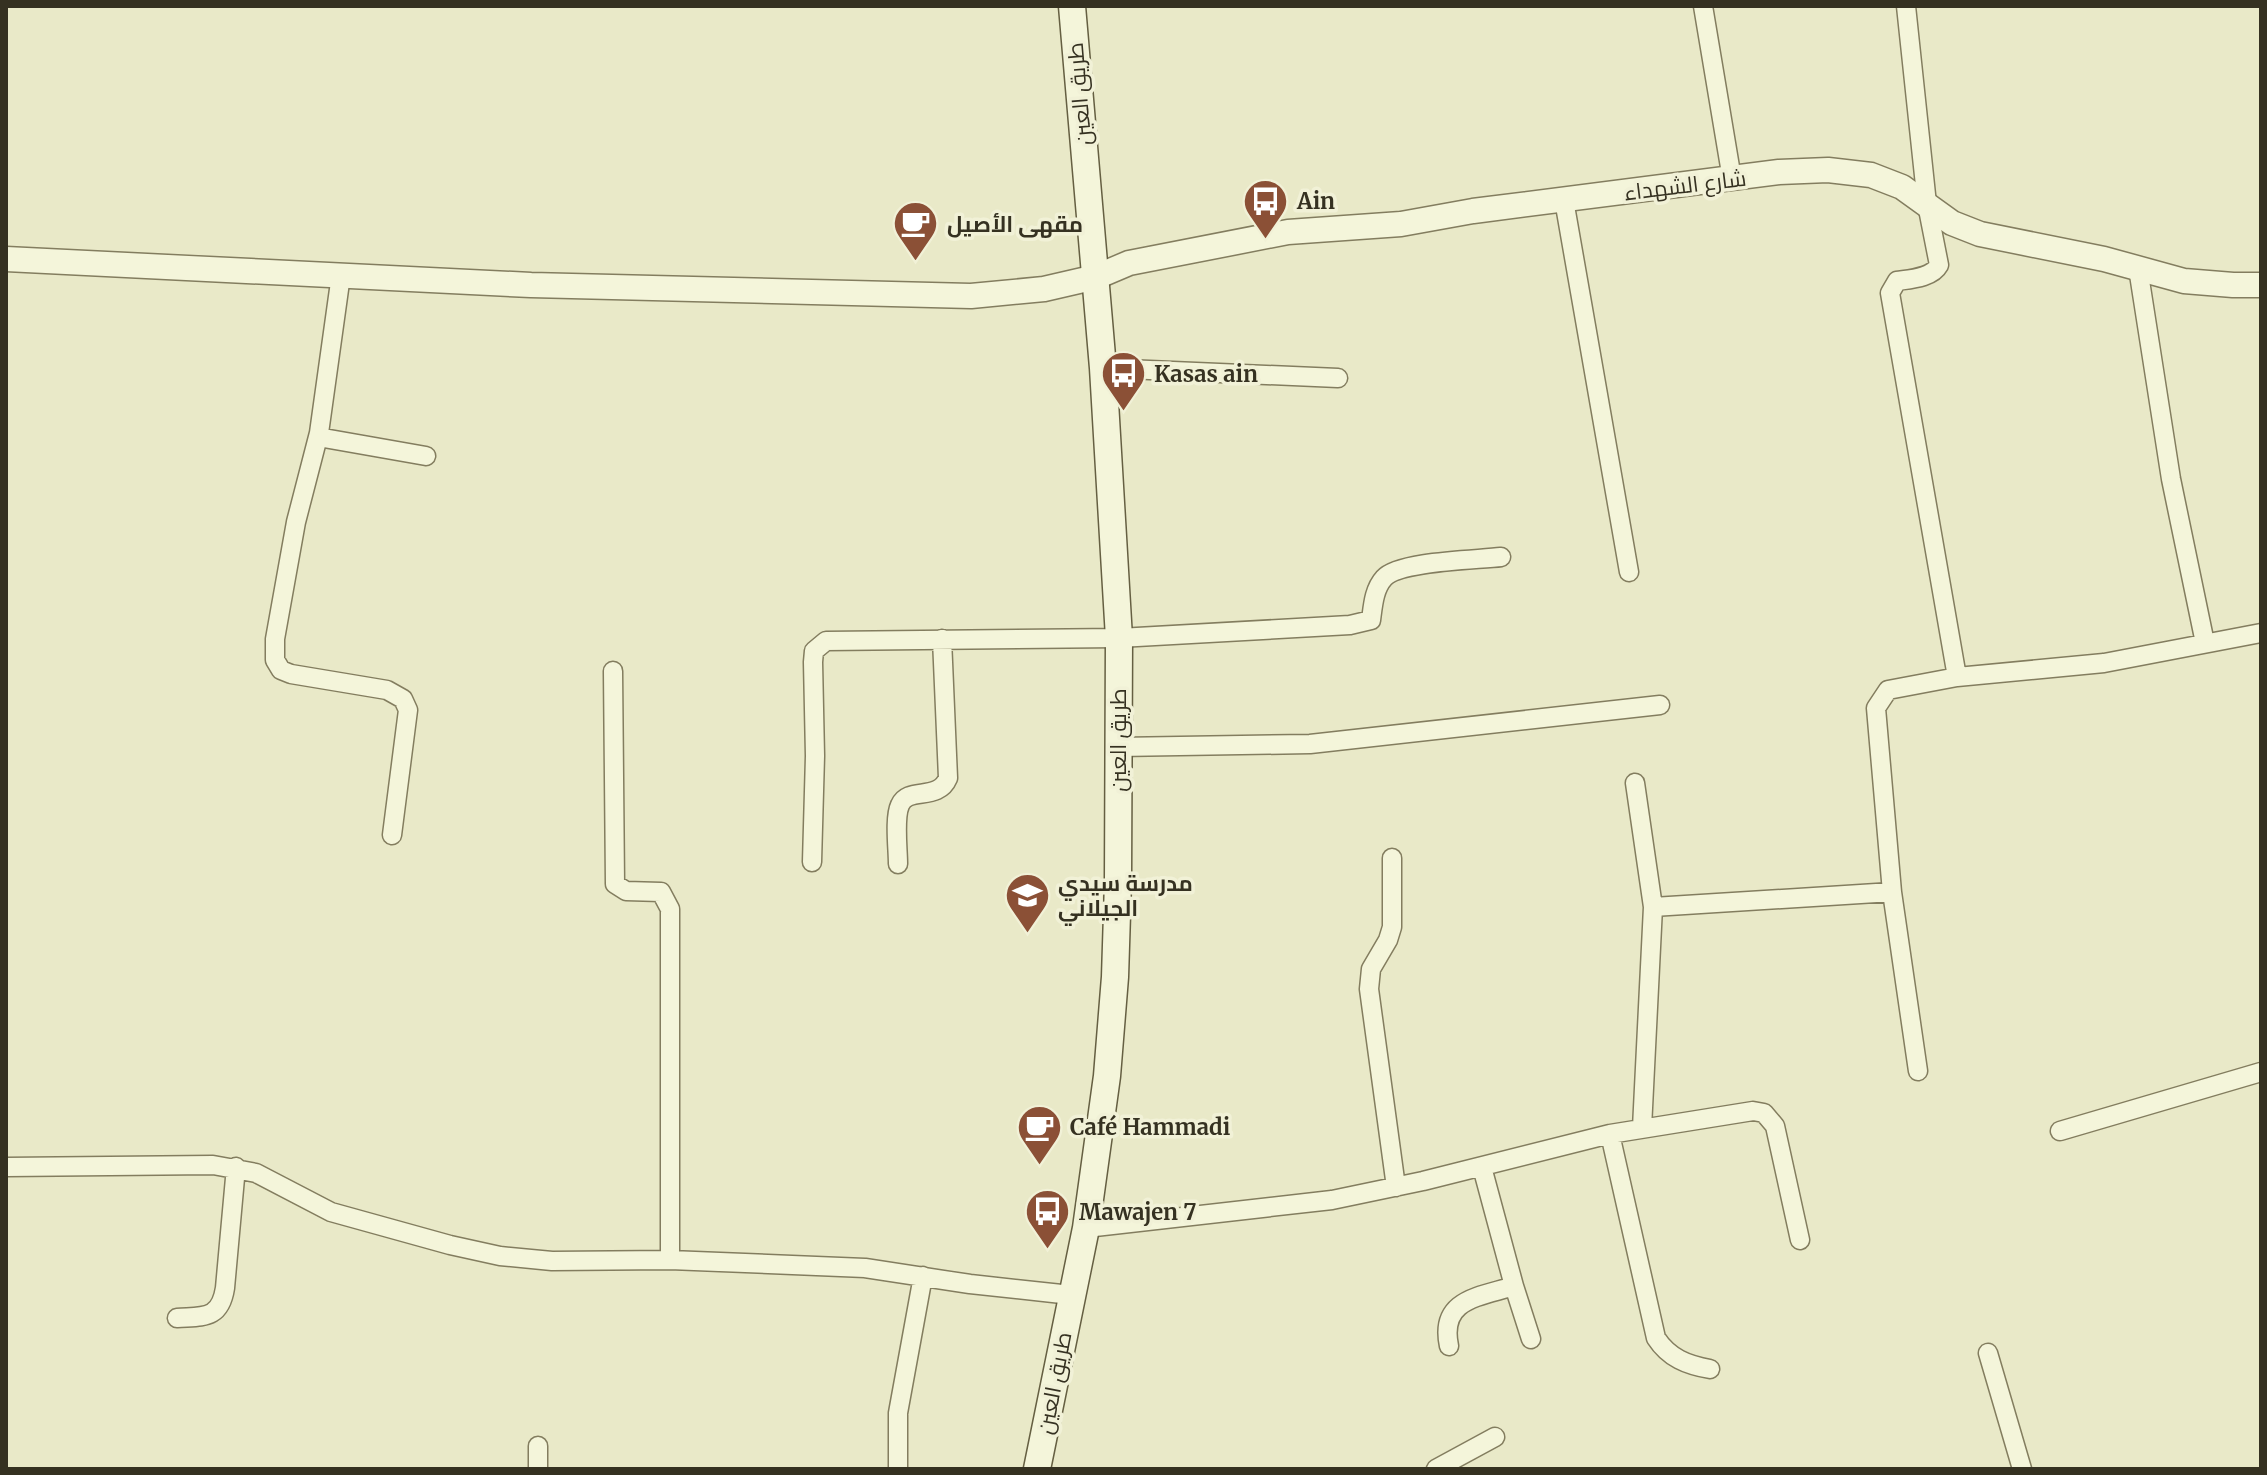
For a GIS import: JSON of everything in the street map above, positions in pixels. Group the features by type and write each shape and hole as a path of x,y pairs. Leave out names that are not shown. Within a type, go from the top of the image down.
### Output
{"main road":[{"name":"طريق العين","path":"1037,1469 1086,1228 1107,1076 1115,977 1119,638 1103,368 1072,6"}],"street":[{"path":"1703,6 1732,179"},
{"path":"1906,6 1927,204 1939,265 1936,271 1925,276 1897,281 1890,293 1957,677"},
{"name":"شارع الشهداء","path":"6,259 531,285 934,297 1018,293 1096,277 1129,263 1288,232 1401,224 1473,211 1779,172 1828,170 1871,175 1902,187 1952,223 1980,234 2104,259 2184,281 2261,285"},
{"path":"1564,200 1629,572"},
{"path":"2138,268 2171,479 2205,643"},
{"path":"341,275 318,437 296,522 275,639 275,660 281,670 291,674 387,690 403,699 408,710 392,835"},
{"path":"1103,368 1338,378"},
{"path":"318,437 426,456"},
{"path":"812,862 814,651 826,641 1119,638 1350,625 1371,620 1379,586 1394,571 1421,565 1501,557"},
{"path":"1918,1071 1892,892 1876,708 1888,690 1957,677 2104,663 2261,633"},
{"path":"898,864 898,811 901,803 907,797 939,790 948,778 942,639"},
{"path":"613,671 615,884 626,891 661,892 670,909 670,1260"},
{"path":"1118,747 1310,744 1660,705"},
{"path":"1635,783 1653,907 1642,1128"},
{"path":"1392,858 1392,927 1369,978 1396,1187"},
{"path":"1653,907 1892,892"},
{"path":"2060,1131 2261,1072"},
{"path":"1086,1228 1314,1203 1482,1167 1610,1134 1753,1111 1764,1113 1775,1126 1800,1240"},
{"path":"1610,1134 1656,1338 1661,1347 1678,1360 1710,1369"},
{"path":"6,1167 236,1167 266,1178 331,1212 475,1251 552,1261 670,1260 865,1268 1071,1295"},
{"path":"177,1318 212,1314 221,1304 236,1167"},
{"path":"1482,1167 1531,1339"},
{"path":"898,1469 898,1413 923,1276"},
{"path":"1449,1346 1448,1321 1457,1306 1514,1286"},
{"path":"1988,1353 2022,1469"},
{"path":"1436,1469 1495,1437"},
{"path":"538,1446 538,1469"}],"place":[{"name":"Ain","path":"1266,240"},
{"name":"مقهى الأصيل","path":"916,263"},
{"name":"Kasas ain","path":"1123,413"},
{"name":"مدرسة سيدي الجيلاني","path":"1027,935"},
{"name":"Café Hammadi","path":"1039,1166"},
{"name":"Mawajen 7","path":"1048,1251"}]}
